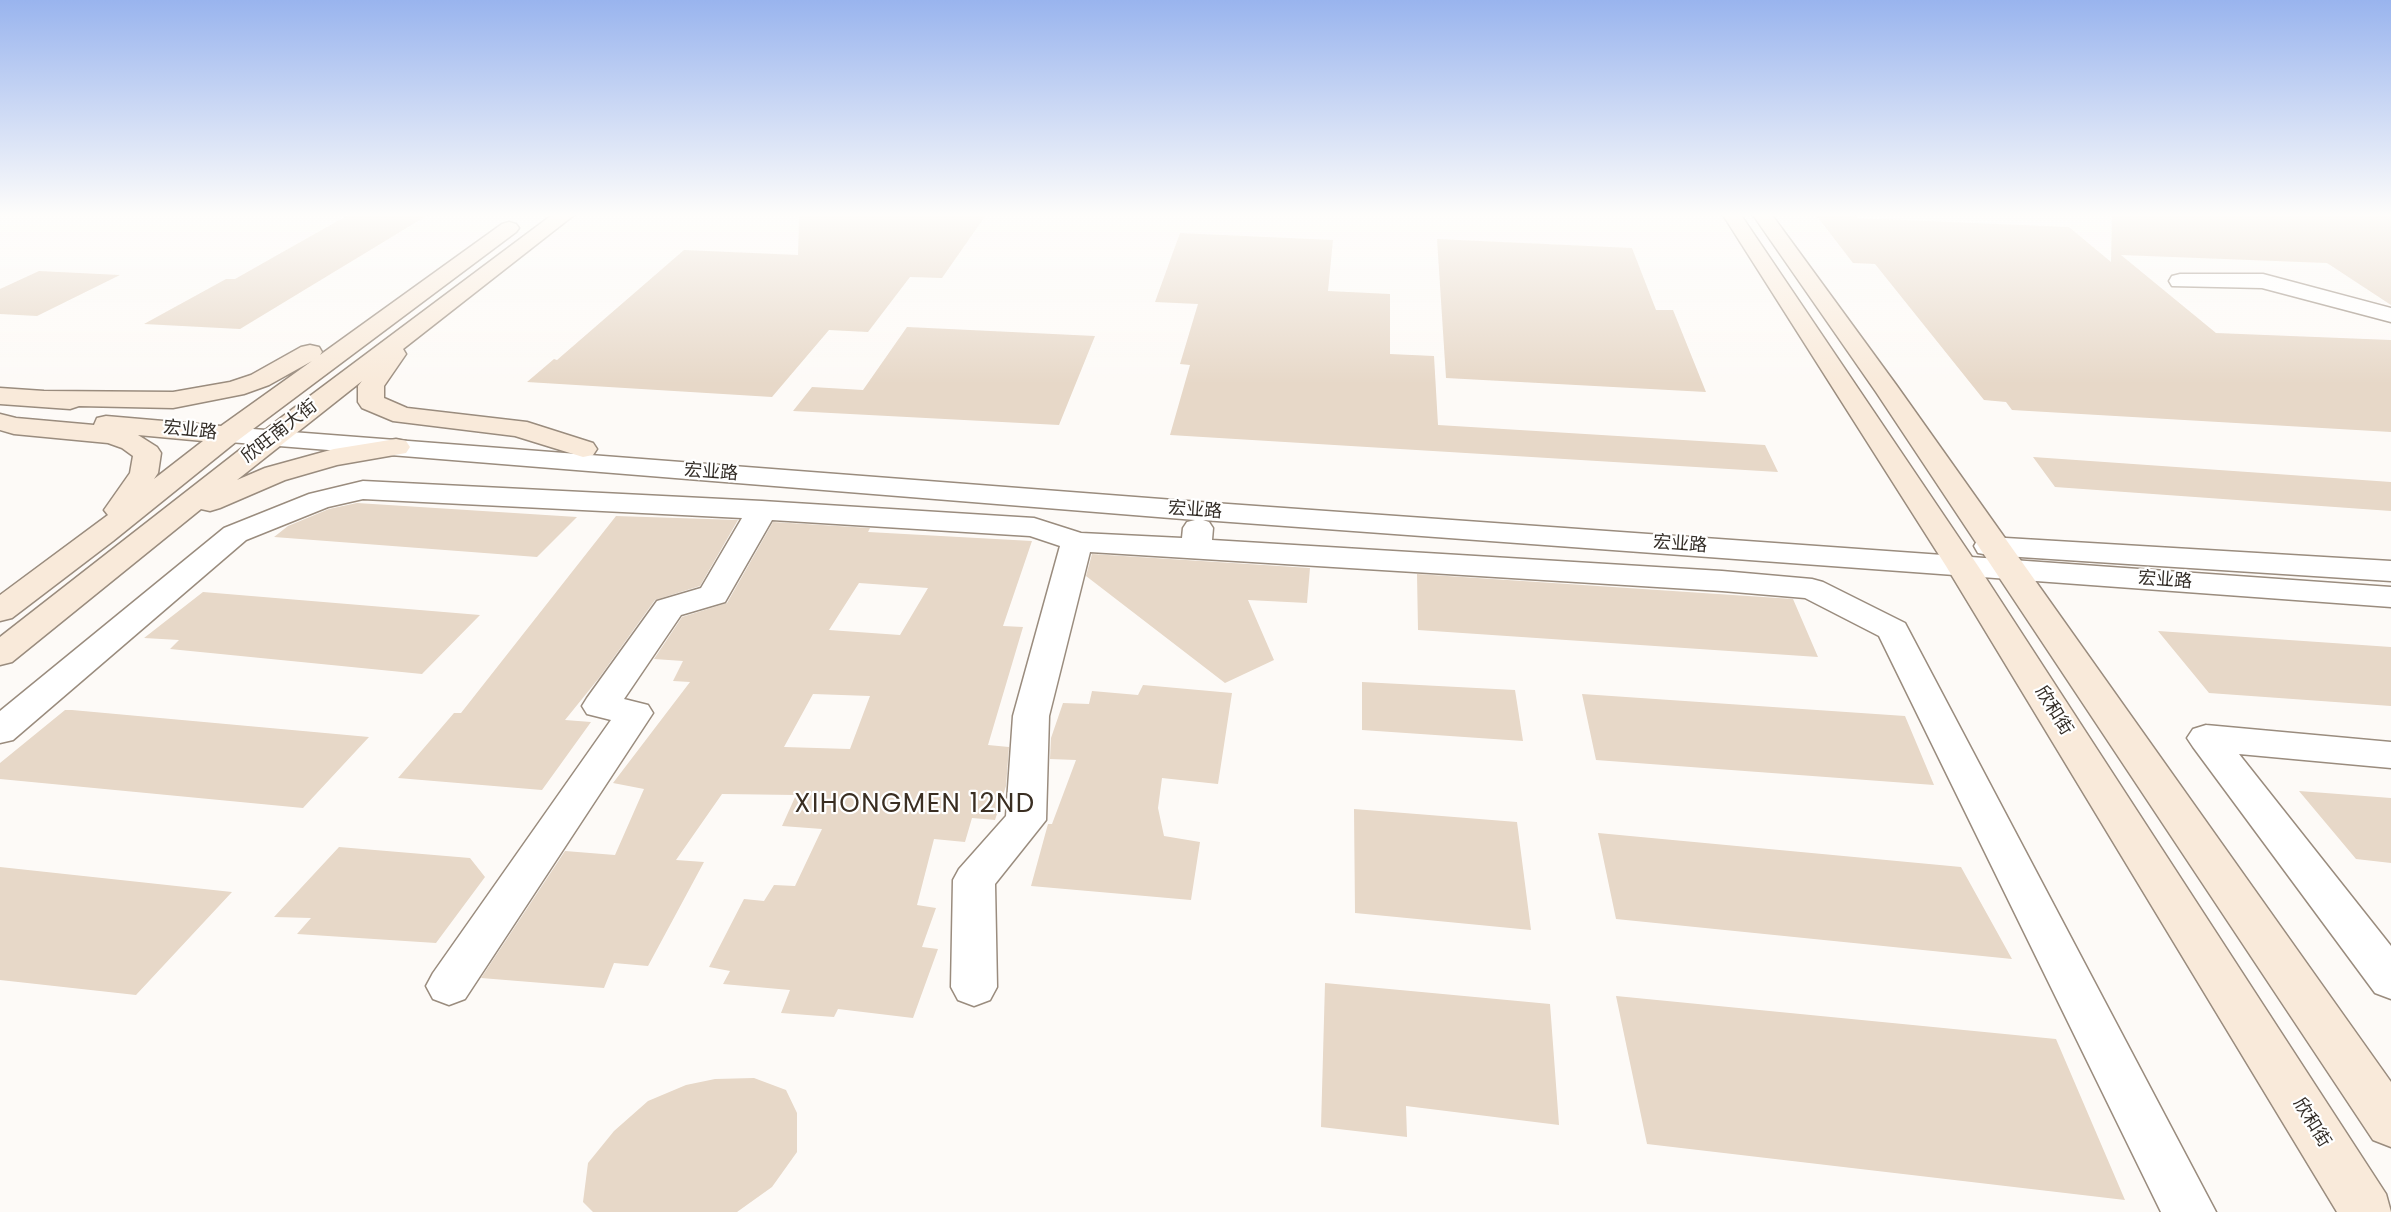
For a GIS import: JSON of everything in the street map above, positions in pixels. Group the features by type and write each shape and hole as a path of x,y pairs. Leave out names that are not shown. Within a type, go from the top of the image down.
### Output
{"street":[{"name":"欣旺南大街","path":"0,611 102,535 258,430 406,335 489,272"},
{"name":"欣和街","path":"1780,272 1847,389 1954,554 2367,1212"},
{"name":"欣和街","path":"1792,272 1888,391 2391,1124"},
{"path":"48,398 173,400 235,390 288,366 366,317 449,273"},
{"name":"欣旺南大街","path":"0,654 146,539 258,430 449,273"},
{"path":"2180,281 2263,281 2391,315"},
{"path":"406,335 371,386 371,402 402,415 518,428 586,454"},
{"path":"1847,389 1863,397 1876,400 1885,399 1888,391"},
{"name":"宏业路","path":"0,396 48,398 258,430 396,447 586,454 1200,511 1954,554"},
{"name":"宏业路","path":"0,415 258,430 1954,554 2391,597"},
{"path":"0,422 14,426 111,435 132,442 147,453 144,473 102,535"},
{"path":"146,539 210,502 275,474 334,457 396,447"},
{"path":"0,731 235,534 319,500 363,489 1034,527 1077,542 1722,581 1812,589 1893,630 2189,1212"},
{"path":"449,986 635,712 600,706 669,608 713,595 762,510"},
{"path":"1196,548 1200,511"},
{"path":"974,987 974,880 1026,820 1031,716 1077,542"},
{"name":"宏业路","path":"2002,558 2391,571"},
{"path":"2391,755 2205,738 2391,980"},
{"path":"2128,831 2126,812 2137,807 2156,815 2232,893"}],"building":[{"path":"38,272 120,275 37,316 0,314 0,289"},
{"path":"248,272 335,272 240,329 144,324 226,279 235,279"},
{"path":"659,272 946,272 942,278 910,277 868,332 829,330 772,397 527,382 554,359 557,360"},
{"path":"1166,272 1330,272 1328,291 1390,294 1390,354 1434,356 1438,425 1765,445 1778,472 1170,435 1190,365 1180,364 1198,304 1155,302"},
{"path":"1439,272 1641,272 1656,310 1673,310 1706,392 1446,378"},
{"path":"1881,272 2141,272 2216,333 2391,340 2391,432 2012,410 2006,402 1984,400"},
{"path":"2340,272 2391,272 2391,305"},
{"path":"907,327 1095,336 1059,425 793,411 812,387 863,390"},
{"path":"2033,457 2391,482 2391,511 2055,487"},
{"path":"357,503 577,517 537,557 274,537 288,526 329,509"},
{"path":"616,516 738,520 700,586 655,600 599,678 565,720 591,722 542,790 398,778 454,713 461,713"},
{"path":"773,522 870,528 868,532 1032,541 1003,626 1023,627 988,745 1009,747 1006,786 995,820 972,818 965,842 934,839 917,905 936,908 922,947 938,949 913,1018 838,1009 834,1017 781,1013 790,990 723,984 730,971 709,967 744,899 764,901 774,885 795,886 822,829 782,826 796,795 722,794 676,860 704,862 648,966 614,963 604,988 481,978 565,851 615,855 644,789 613,783 690,682 673,681 683,661 654,659 682,617 727,603","holes":["859,583 928,588 900,635 829,630","813,694 870,696 850,749 784,747"]},
{"path":"1092,554 1310,568 1307,603 1248,600 1274,660 1225,683 1086,576"},
{"path":"1417,574 1793,599 1818,657 1418,630"},
{"path":"203,592 480,615 422,674 170,649 179,640 144,638"},
{"path":"2158,631 2391,647 2391,706 2209,693"},
{"path":"1362,682 1515,690 1523,741 1362,730"},
{"path":"1143,685 1232,693 1218,784 1162,778 1158,808 1164,836 1200,842 1191,900 1031,886 1048,824 1052,824 1076,760 1050,759 1051,738 1063,703 1089,704 1092,691 1138,695"},
{"path":"1582,694 1905,716 1934,785 1596,760"},
{"path":"65,710 369,737 303,808 0,779 0,763"},
{"path":"2299,791 2391,798 2391,863 2356,859"},
{"path":"1354,809 1517,822 1531,930 1355,913"},
{"path":"1598,833 1961,867 2012,959 1616,919"},
{"path":"339,847 470,858 485,877 436,943 297,934 311,918 274,917"},
{"path":"0,867 232,892 136,995 0,980"},
{"path":"1325,983 1550,1004 1559,1125 1406,1106 1407,1137 1321,1127"},
{"path":"1616,996 2056,1039 2125,1200 1647,1144"},
{"path":"754,1078 786,1090 797,1113 797,1152 772,1187 737,1212 593,1212 583,1202 588,1163 614,1131 648,1101 686,1085 715,1079"}],"district":[{"name":"XIHONGMEN 12ND","path":"915,805"}]}
